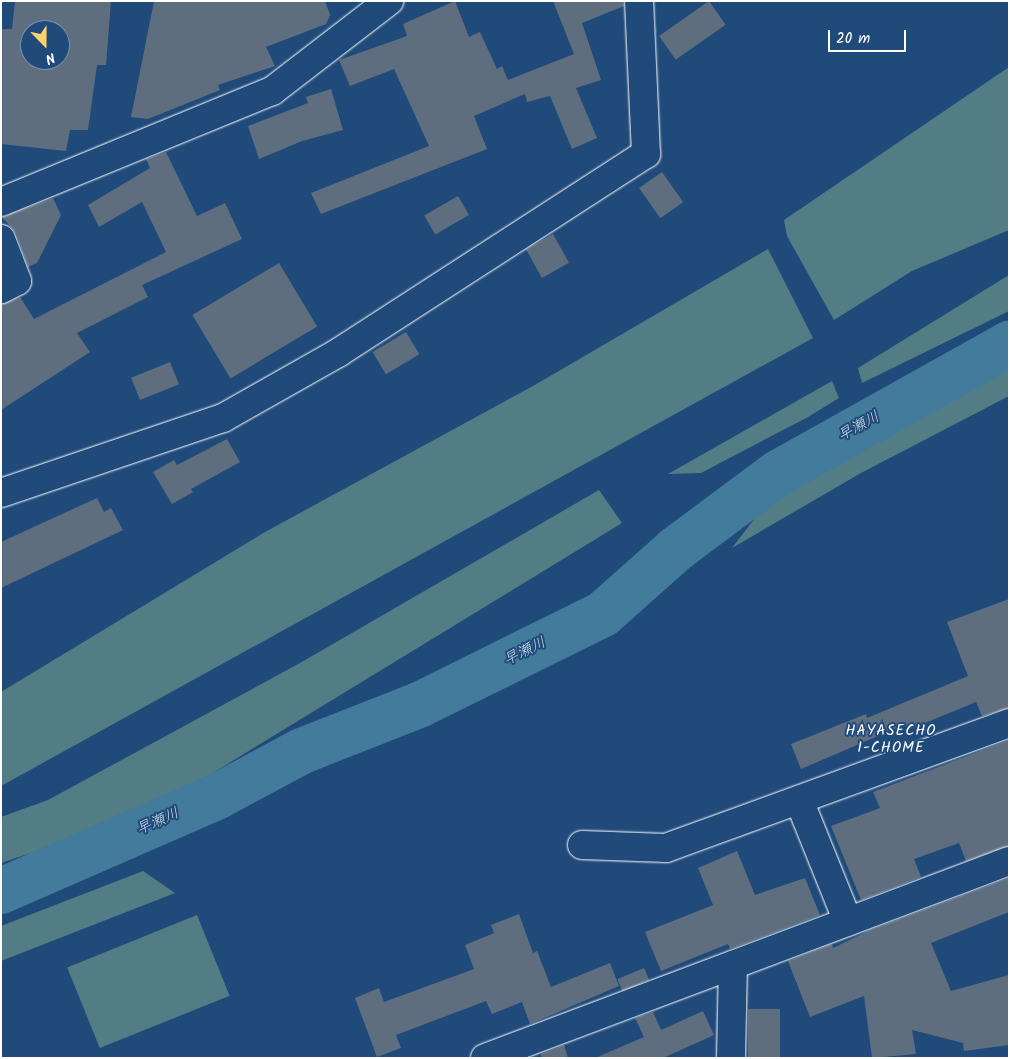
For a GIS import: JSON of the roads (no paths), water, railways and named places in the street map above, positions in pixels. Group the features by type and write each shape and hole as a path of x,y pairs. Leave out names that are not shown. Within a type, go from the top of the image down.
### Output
{"street":[{"path":"1,202 272,91 390,1"},
{"path":"1,493 223,418 338,353 646,154 639,1"},
{"path":"1,239 17,281 1,289"},
{"path":"582,845 666,848 1009,724"},
{"path":"799,800 848,922"},
{"path":"485,1058 1009,861"},
{"path":"731,1058 733,965"}],"waterway":[{"name":"早瀬川","path":"1,891 218,796 302,751 419,705 603,614 676,549 778,473 1009,344"}],"district":[{"name":"HAYASECHO 1-CHOME","path":"891,740"}]}
